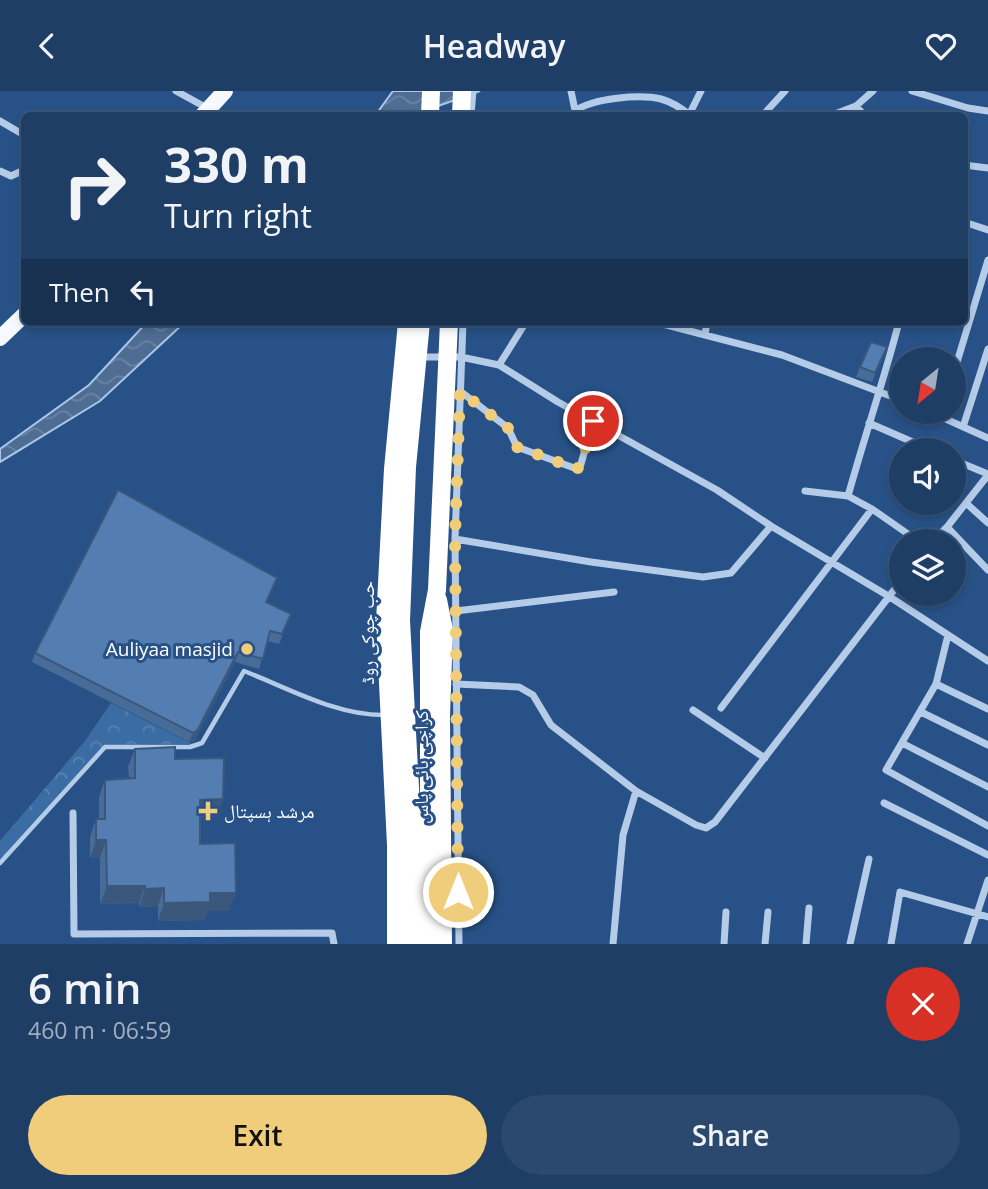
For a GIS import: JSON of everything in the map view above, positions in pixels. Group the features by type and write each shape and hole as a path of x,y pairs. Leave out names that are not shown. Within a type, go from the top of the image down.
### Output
{"highway":[{"path":"430,112 431,91"},
{"path":"461,112 462,91"},
{"path":"409,326 418,357 407,467 401,621 413,843 413,944"},
{"name":"حب چوکی روڈ","path":"396,944 396,845 385,622 393,469 409,326"},
{"name":"کراچی بائی پاس","path":"443,944 442,683 429,632 437,590 454,357 450,326"},
{"name":"کراچی بائی پاس","path":"429,944 442,683"}],"main road":[{"path":"205,112 225,91"},
{"path":"0,338 21,318"}],"street":[{"path":"176,91 205,112"},
{"path":"471,112 473,91"},
{"path":"571,91 575,112"},
{"path":"690,112 701,91"},
{"path":"766,112 785,91"},
{"path":"840,112 856,106 873,91"},
{"path":"912,91 988,111"},
{"path":"576,112 584,105 644,97 663,99 685,112"},
{"path":"856,106 861,112"},
{"path":"0,121 21,133"},
{"path":"968,166 988,168"},
{"path":"0,171 11,176 21,171"},
{"path":"968,223 988,230"},
{"path":"968,318 988,260"},
{"path":"458,944 442,683 456,611 455,539 460,391 454,357 462,326"},
{"path":"499,365 523,326"},
{"path":"670,326 782,355 889,395"},
{"path":"705,335 706,326"},
{"path":"848,496 899,326"},
{"path":"960,347 966,326"},
{"path":"963,426 988,349"},
{"path":"418,357 454,357 499,365 558,402 717,490 771,526 889,596"},
{"path":"460,391 508,428 517,447 577,469 581,464 593,421"},
{"path":"869,423 903,438"},
{"path":"959,424 988,438"},
{"path":"966,465 988,475 947,527 988,570"},
{"path":"805,491 848,496 901,529"},
{"path":"967,503 988,523"},
{"path":"721,708 872,509"},
{"path":"455,539 703,577 731,573 771,526"},
{"path":"456,611 614,592"},
{"path":"442,683 519,687 528,691 551,725 636,790 696,825 706,828 715,822 889,598"},
{"path":"904,606 988,661"},
{"path":"948,635 936,684 886,768 887,772 988,826"},
{"path":"936,684 988,709"},
{"path":"693,710 765,758"},
{"path":"920,712 988,745"},
{"path":"902,743 988,787"},
{"path":"613,944 623,835 636,790"},
{"path":"884,803 988,855"},
{"path":"73,813 74,944"},
{"path":"850,944 869,859"},
{"path":"967,944 988,880"},
{"path":"891,944 901,892 988,916"},
{"path":"806,944 809,908"},
{"path":"724,944 726,912"},
{"path":"765,944 768,912"},
{"path":"74,934 331,933 334,944"}],"lane":[{"path":"0,863 105,747 191,747 202,743 244,671 367,715 390,715"}],"green space":[{"path":"111,703 192,744 104,745 0,861 0,841 85,741"}],"water":[{"path":"393,91 480,91 421,112 378,112"},
{"path":"143,326 181,326 100,401 0,462 0,449 89,385"}],"building":[{"path":"871,342 887,347 875,373 860,367"},
{"path":"118,490 277,578 266,602 291,614 282,634 270,631 263,659 238,652 197,731 193,733 35,653"},
{"path":"175,747 175,759 224,758 223,799 200,800 200,844 235,843 236,893 210,893 210,902 164,903 164,888 107,886 106,840 96,840 96,819 105,819 105,780 135,778 135,749"}],"place":[{"name":"Auliyaa masjid","path":"247,649"},
{"name":"مرشد ہسپتال","path":"208,811"}],"route":[{"path":"458,892 455,539 460,391 508,428 517,447 577,469 581,464 593,421"}]}
